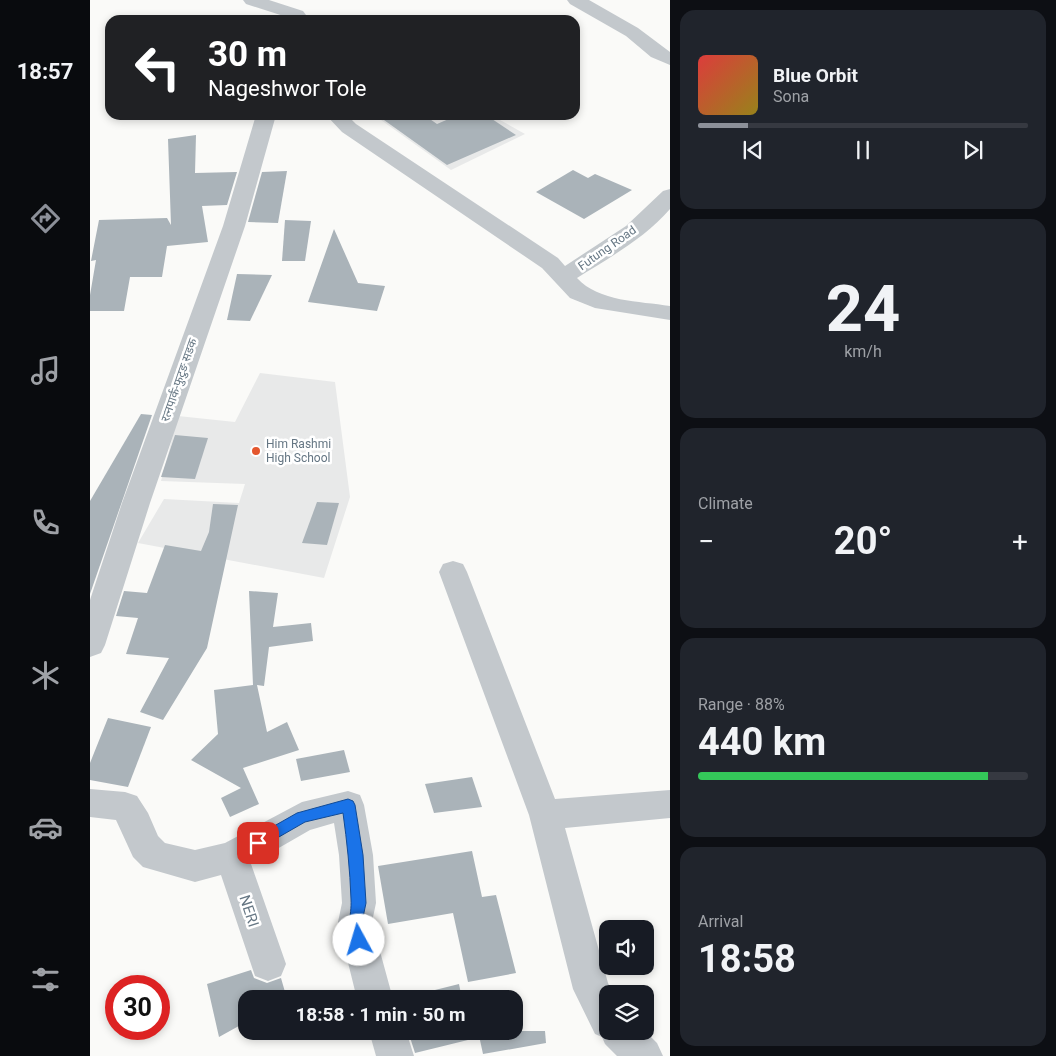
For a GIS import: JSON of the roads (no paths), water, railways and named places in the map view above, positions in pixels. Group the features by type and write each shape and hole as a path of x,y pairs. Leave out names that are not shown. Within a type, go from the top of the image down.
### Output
{"street":[{"path":"252,0 298,12"},
{"path":"576,0 638,36 656,55 670,58"},
{"name":"रत्नपार्क-फुटुङ सडक","path":"90,646 136,503 234,226 265,120"},
{"path":"341,120 349,128 550,263 578,292 595,301 670,313"},
{"name":"Futung Road","path":"564,277 622,240 660,208 670,195"},
{"path":"452,572 545,815 591,989 599,1004"},
{"path":"90,802 124,806 136,823 145,846 155,856 195,866 232,857 302,817 348,805 356,855 358,903 355,922 362,958 373,990"},
{"path":"545,815 670,804"},
{"name":"NERI","path":"232,857 268,964"},
{"path":"390,1040 395,1056"},
{"path":"627,1040 644,1056"}],"place":[{"name":"Him Rashmi High School","path":"256,451"}]}
